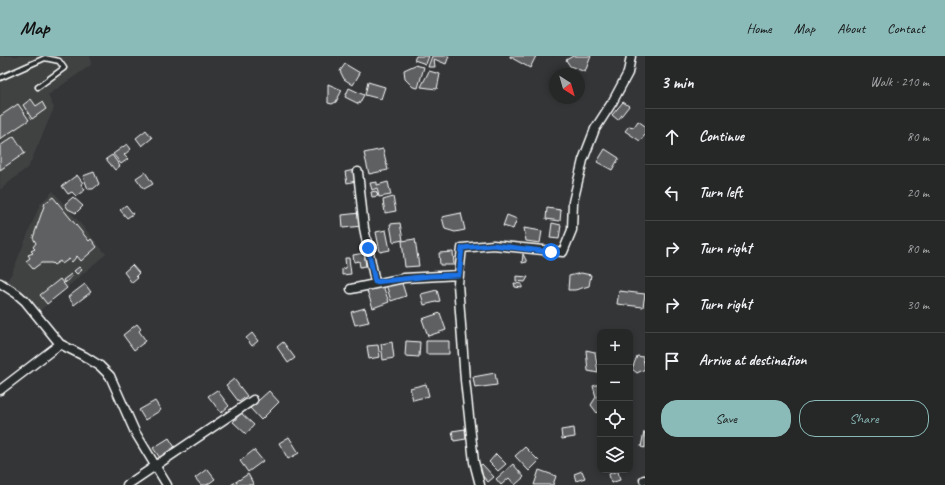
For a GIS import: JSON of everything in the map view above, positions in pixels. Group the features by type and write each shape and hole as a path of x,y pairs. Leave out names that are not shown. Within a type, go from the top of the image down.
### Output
{"street":[{"path":"480,485 474,462 465,380 458,284 462,248 493,245 563,252 572,230 573,202 583,160 595,129 613,101 628,73 631,56"},
{"path":"358,172 364,228 375,282"},
{"path":"351,289 375,282 424,276 459,275"},
{"path":"0,283 25,301 60,344 100,366 110,376 135,432 154,466 167,485"},
{"path":"0,390 60,344"},
{"path":"127,485 253,400"}],"lane":[{"path":"0,78 45,58 59,61 64,68 38,87"}],"shaded area":[{"path":"0,56 90,56 91,65 48,95 54,108 29,166 0,190"},
{"path":"53,191 106,254 36,314 5,284 12,273 40,204"}],"building":[{"path":"416,56 429,56 426,64 414,60"},
{"path":"432,56 449,56 446,64 434,59 435,67 428,67"},
{"path":"510,56 536,56 530,68"},
{"path":"573,56 591,56 585,72 585,68 575,68 570,66 566,60"},
{"path":"345,64 360,73 353,85 344,79 340,71"},
{"path":"415,65 424,67 418,88 413,87 405,79 404,70"},
{"path":"429,71 440,74 437,89 421,87"},
{"path":"368,82 385,87 381,99 365,95"},
{"path":"328,84 342,90 336,102 332,104 328,103"},
{"path":"349,88 364,95 359,104 345,97"},
{"path":"31,99 36,106 42,102 46,109 32,119 23,105"},
{"path":"623,102 629,106 618,120 612,115"},
{"path":"18,104 29,120 0,139 0,116"},
{"path":"638,121 645,126 645,135 640,141 625,131 629,126 634,127"},
{"path":"146,130 152,138 142,146 136,138"},
{"path":"14,136 25,153 0,170 0,146"},
{"path":"127,144 131,149 124,155 128,159 121,164 113,154"},
{"path":"383,149 388,170 369,174 364,153"},
{"path":"605,149 619,158 612,170 597,162"},
{"path":"112,155 120,166 115,170 106,159"},
{"path":"354,170 356,181 347,183 345,172"},
{"path":"94,172 99,184 93,189 88,189 83,176"},
{"path":"145,172 153,184 144,189 136,178"},
{"path":"77,175 83,183 81,184 85,190 76,196 72,192 68,194 62,186"},
{"path":"377,182 377,185 388,182 391,195 379,197 377,188 372,190 370,183"},
{"path":"376,191 378,196 372,197 371,192"},
{"path":"53,197 89,241 91,239 97,247 81,261 77,256 72,262 69,259 62,264 60,261 54,265 52,263 41,263 33,269 26,261 30,258 28,255 33,253 31,251 35,249 33,247 36,243 33,238 45,203"},
{"path":"73,197 83,206 76,213 68,209 65,204"},
{"path":"393,197 396,211 385,213 383,200"},
{"path":"126,205 133,214 127,218 120,210"},
{"path":"547,208 561,210 560,221 546,219"},
{"path":"360,213 362,226 343,228 342,215"},
{"path":"461,213 465,230 455,232 445,229 442,217"},
{"path":"507,215 517,219 513,229 503,226"},
{"path":"400,223 403,240 393,242 390,224"},
{"path":"552,223 561,225 559,239 550,238"},
{"path":"524,228 542,231 540,243 526,241"},
{"path":"386,230 390,250 380,252 376,232"},
{"path":"415,239 419,266 405,267 402,241"},
{"path":"453,252 454,265 440,265 439,253"},
{"path":"364,253 366,266 360,267 359,261 354,262 353,255"},
{"path":"523,254 527,262 522,263"},
{"path":"345,258 349,258 351,274 342,275 342,269 346,268"},
{"path":"132,265 139,273 136,276 138,278 132,283 124,272"},
{"path":"79,267 82,270 77,274 74,271"},
{"path":"581,273 591,275 589,286 575,290 568,290 569,276"},
{"path":"71,274 72,277 65,283 63,280"},
{"path":"516,276 528,277 525,282 516,281"},
{"path":"60,279 67,288 47,304 40,295"},
{"path":"401,280 406,296 391,301 386,284"},
{"path":"514,283 522,284 522,288 515,287"},
{"path":"85,284 91,292 74,305 68,297"},
{"path":"383,286 389,302 373,308 367,291"},
{"path":"437,290 440,301 424,305 421,294"},
{"path":"619,291 645,294 643,307 617,304"},
{"path":"365,308 369,322 355,325 351,312"},
{"path":"440,313 446,330 428,336 422,319"},
{"path":"137,324 141,329 139,331 146,341 134,350 123,335"},
{"path":"252,333 258,341 252,346 246,338"},
{"path":"406,341 420,342 419,357 405,356"},
{"path":"426,341 449,341 449,354 426,354"},
{"path":"283,342 295,358 288,363 277,347"},
{"path":"392,342 394,358 383,360 381,344"},
{"path":"378,345 380,357 369,359 367,346"},
{"path":"586,350 595,352 597,366 597,373 588,371"},
{"path":"637,356 643,357 645,369 637,373 633,370"},
{"path":"495,373 497,385 475,388 473,377"},
{"path":"234,379 247,396 239,402 226,385"},
{"path":"426,384 429,396 413,400 410,388"},
{"path":"597,385 597,413 591,405 596,397 593,386"},
{"path":"217,390 229,406 221,413 208,396"},
{"path":"269,391 279,402 261,420 250,408"},
{"path":"155,401 161,410 145,420 139,410"},
{"path":"241,413 254,425 246,434 233,422"},
{"path":"574,428 575,437 562,439 561,430"},
{"path":"465,429 466,439 454,441 452,431"},
{"path":"645,432 645,448 641,447"},
{"path":"289,437 299,453 288,459 279,443"},
{"path":"169,438 176,449 160,458 153,448"},
{"path":"525,447 539,461 529,471 515,456"},
{"path":"254,450 263,461 248,472 240,461"},
{"path":"496,454 506,464 498,471 489,462"},
{"path":"482,464 494,477 488,482 476,469"},
{"path":"513,464 524,477 515,485 509,478 501,485 496,479"},
{"path":"207,469 215,479 207,485 201,485 195,478"},
{"path":"539,470 556,476 553,485 534,485"},
{"path":"582,471 585,478 576,481 574,474"},
{"path":"618,473 620,480 611,483 609,474"},
{"path":"248,474 254,485 231,485"}],"route":[{"path":"368,248 375,282 404,278 459,275 462,248 493,245 551,252"}]}
